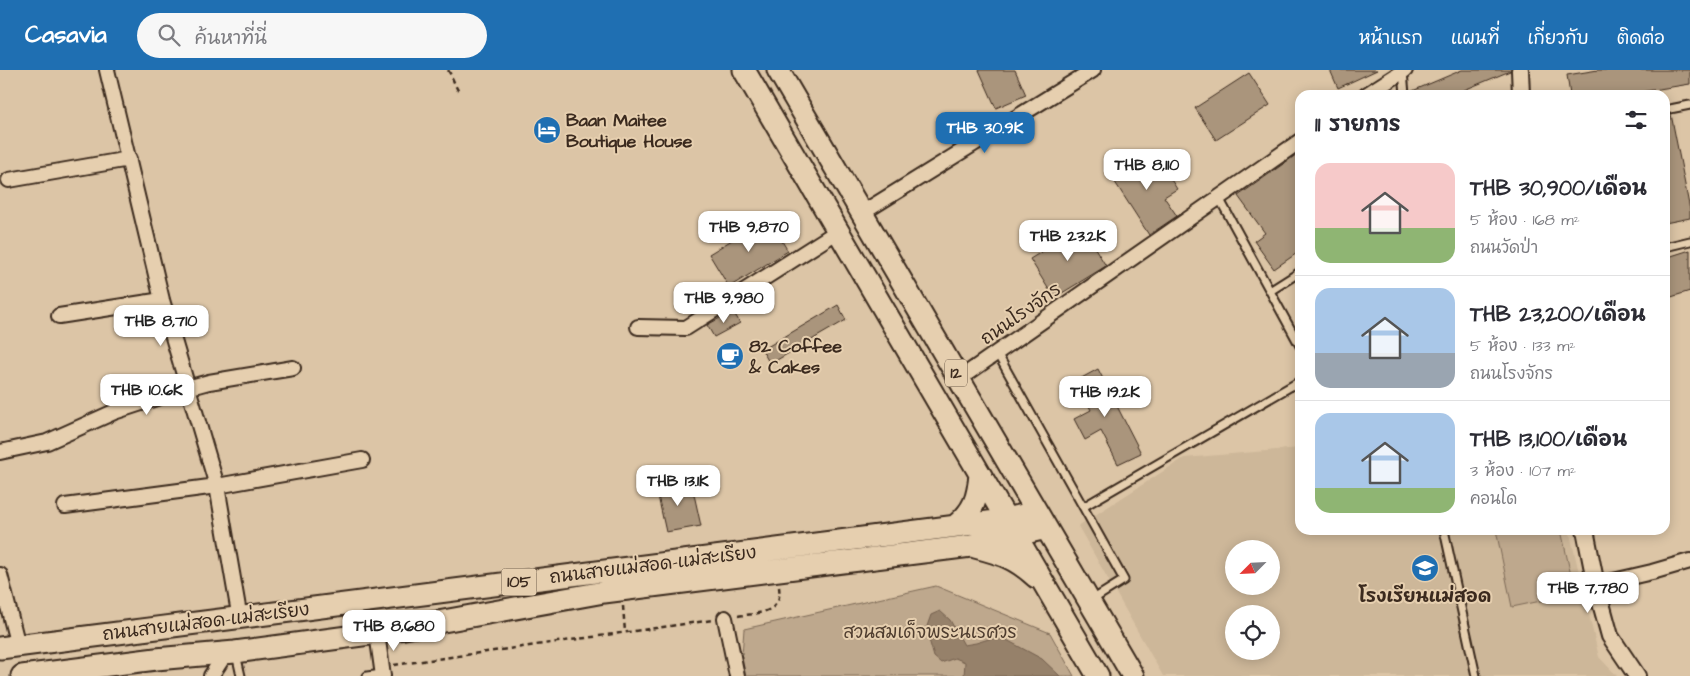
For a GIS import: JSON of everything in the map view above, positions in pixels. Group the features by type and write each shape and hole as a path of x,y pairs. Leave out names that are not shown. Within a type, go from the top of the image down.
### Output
{"main road":[{"name":"12","path":"744,70 1098,676"},
{"name":"12","path":"778,70 1133,676"},
{"path":"955,526 966,517 974,506 980,474"},
{"name":"ถนนสายแม่สอด–แม่สะเรียง","path":"9,647 240,619 608,584 777,571 971,546 1012,528 1042,520"},
{"name":"ถนนสายแม่สอด–แม่สะเรียง","path":"22,676 156,658 230,652 377,633 608,584 955,526 1012,528"},
{"path":"971,546 1008,557 1022,564 1046,585"}],"street":[{"path":"107,70 162,300 217,486 240,619"},
{"path":"862,213 1093,70"},
{"path":"1520,70 1521,90"},
{"path":"1374,90 1404,71"},
{"name":"ถนนโรงจักร","path":"959,379 1295,145"},
{"path":"9,180 129,159"},
{"path":"638,327 686,328 838,231"},
{"path":"59,316 162,300"},
{"path":"0,452 47,442 114,412 187,388 209,382 293,368"},
{"path":"65,506 217,486 362,460"},
{"path":"1586,535 1596,585 1610,636 1637,676"},
{"path":"1596,585 1690,561"},
{"path":"0,575 9,647"},
{"path":"725,618 737,676"},
{"path":"377,633 382,672"},
{"path":"211,676 230,652"}],"lane":[{"path":"1404,71 1405,90"},
{"path":"1670,109 1690,105"},
{"path":"1219,198 1295,337"},
{"path":"1670,245 1690,241"},
{"path":"1270,292 1295,275"},
{"path":"997,353 1124,580 1090,602"},
{"path":"1083,507 1295,384"},
{"path":"1445,535 1476,676"},
{"path":"230,652 241,676"},
{"path":"368,676 382,672"}],"path":[{"path":"448,70 459,92"},
{"path":"382,672 770,610 777,603 780,593 777,571"},
{"path":"608,584 625,632"}],"shaded area":[{"name":"โรงเรียนแม่สอด","path":"1295,448 1295,535 1570,535 1599,657 1617,676 1163,676 1078,526 1184,458"},
{"path":"940,611 950,620 964,645 992,638 1003,638 1042,659 1060,676 964,676 965,662 955,658 941,663 934,657 926,629 931,615"}],"green space":[{"path":"1497,535 1562,535 1575,594 1512,607"},
{"name":"สวนสมเด็จพระนเรศวร","path":"936,586 1050,633 1074,676 744,676 741,669 744,629"}],"building":[{"path":"979,70 1015,70 1026,95 996,108"},
{"path":"1330,70 1377,70 1338,88"},
{"path":"1462,70 1510,70 1464,90 1415,90"},
{"path":"1598,70 1690,70 1690,84 1653,90 1569,90 1567,75"},
{"path":"1249,73 1270,105 1216,140 1195,108"},
{"path":"1670,114 1690,210 1690,218 1670,222"},
{"path":"1152,150 1177,189 1164,197 1177,216 1149,235 1111,176"},
{"path":"1295,156 1295,254 1274,269 1254,241 1265,233 1238,196"},
{"path":"768,218 788,251 729,287 709,254"},
{"path":"1082,227 1106,266 1054,298 1030,259"},
{"path":"1690,250 1690,291 1670,297 1670,256"},
{"path":"838,305 846,320 770,364 762,350"},
{"path":"733,311 740,323 714,337 707,325"},
{"path":"1098,369 1141,453 1118,464 1101,431 1085,440 1074,419 1091,410 1076,381"},
{"path":"691,481 701,526 666,532 656,487"}],"place":[{"name":"Baan Maitee Boutique House","path":"547,130"},
{"name":"82 Coffee & Cakes","path":"730,356"},
{"name":"โรงเรียนแม่สอด","path":"1425,568"}]}
